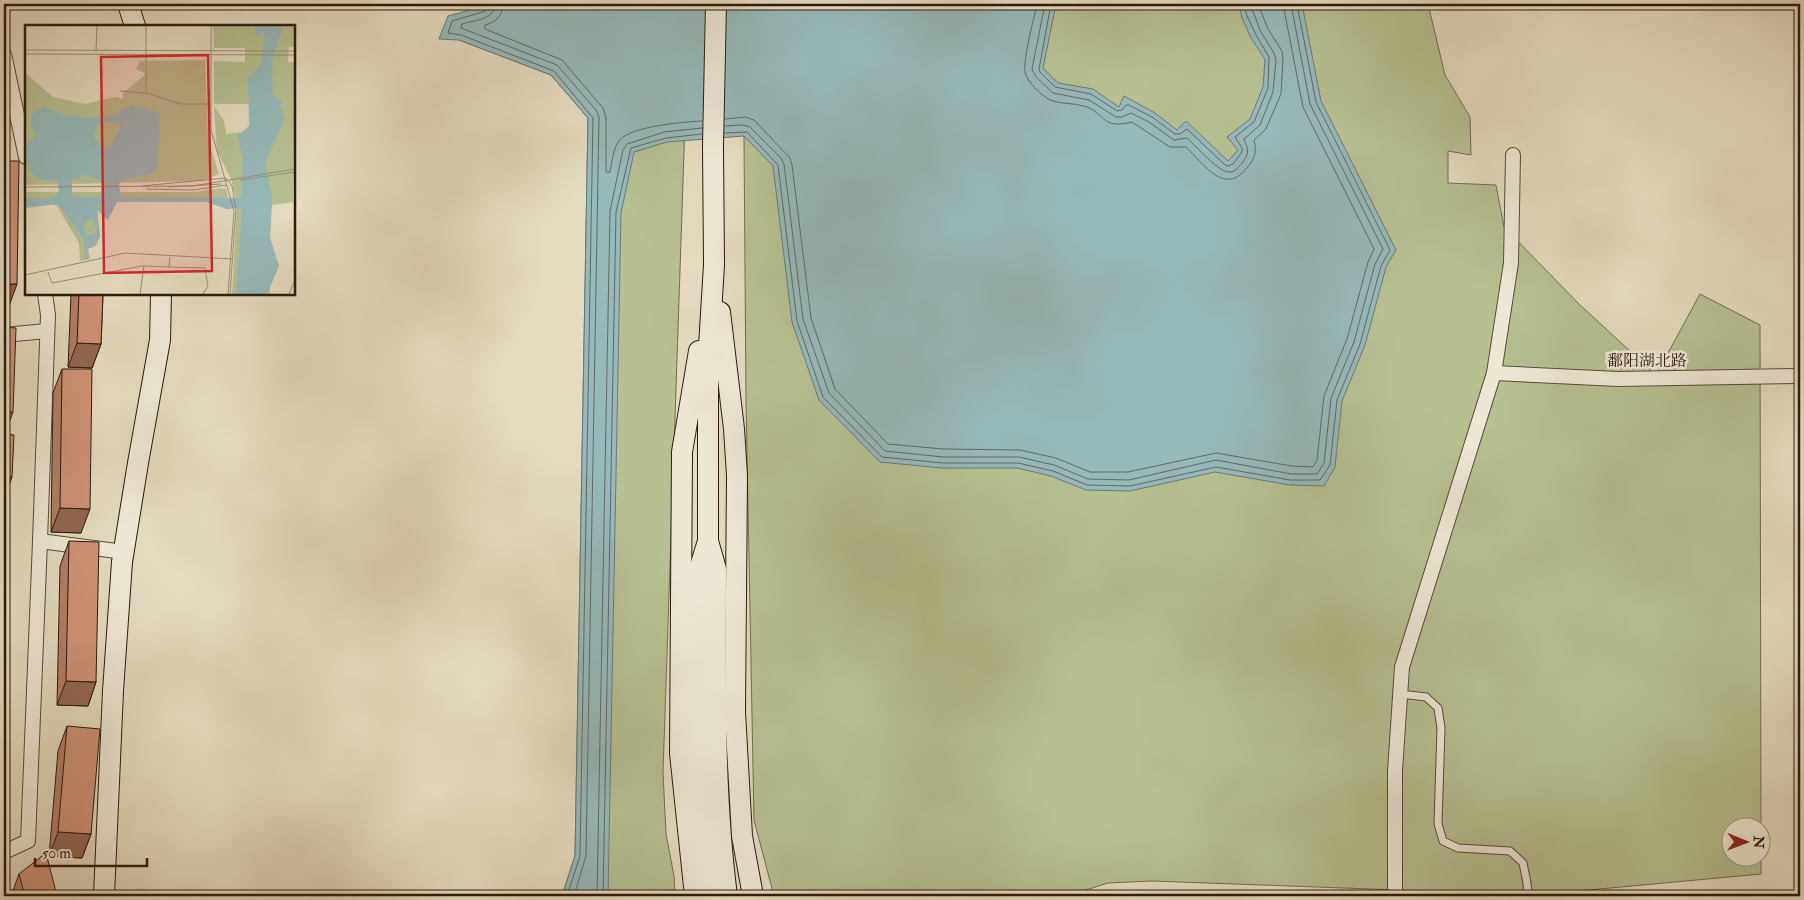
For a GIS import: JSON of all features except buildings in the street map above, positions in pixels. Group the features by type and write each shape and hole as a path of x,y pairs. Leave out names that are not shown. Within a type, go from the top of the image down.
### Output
{"street":[{"path":"128,4 135,25"},
{"path":"711,896 705,843 716,568 708,540 708,362 714,265 713,146 716,4"},
{"path":"4,54 25,152"},
{"path":"1395,896 1395,771 1402,667 1494,373 1512,263 1513,155"},
{"path":"695,896 680,753 682,452 714,265"},
{"path":"714,265 735,439 737,476 735,712 742,836 753,896"},
{"path":"4,852 28,841 48,315 45,295"},
{"path":"104,896 113,691 124,552 160,340 161,295"},
{"path":"4,335 47,330"},
{"name":"鄱阳湖北路","path":"1494,373 1618,379 1800,376"},
{"path":"40,541 124,552"},
{"path":"707,756 726,896"}],"lane":[{"path":"1400,694 1426,698 1438,708 1441,728 1438,824 1443,841 1458,848 1510,851 1523,864 1528,896"}],"green space":[{"path":"492,4 689,4 663,773 666,834 674,876 675,896 562,896 575,856 588,118 551,75 459,40"},
{"path":"743,4 1428,4 1445,75 1470,117 1471,155 1448,151 1448,183 1496,185 1504,227 1580,305 1656,375 1700,294 1760,325 1761,818 1722,818 1722,868 1761,868 1761,874 1535,895 1152,881 1108,883 1067,896 774,896 754,820 746,401"}],"water":[{"path":"492,4 1056,4 1043,68 1058,83 1093,89 1119,107 1124,96 1155,113 1177,130 1186,121 1228,161 1238,150 1227,137 1250,119 1263,87 1265,59 1251,38 1242,18 1239,4 1302,4 1321,101 1396,250 1386,267 1365,345 1342,401 1335,467 1324,486 1290,485 1215,472 1130,491 1086,490 1051,476 1017,468 942,468 880,462 819,400 792,322 773,166 744,136 667,142 634,152 621,213 608,896 562,896 575,856 588,118 551,75 459,40 439,39 448,16"}]}
